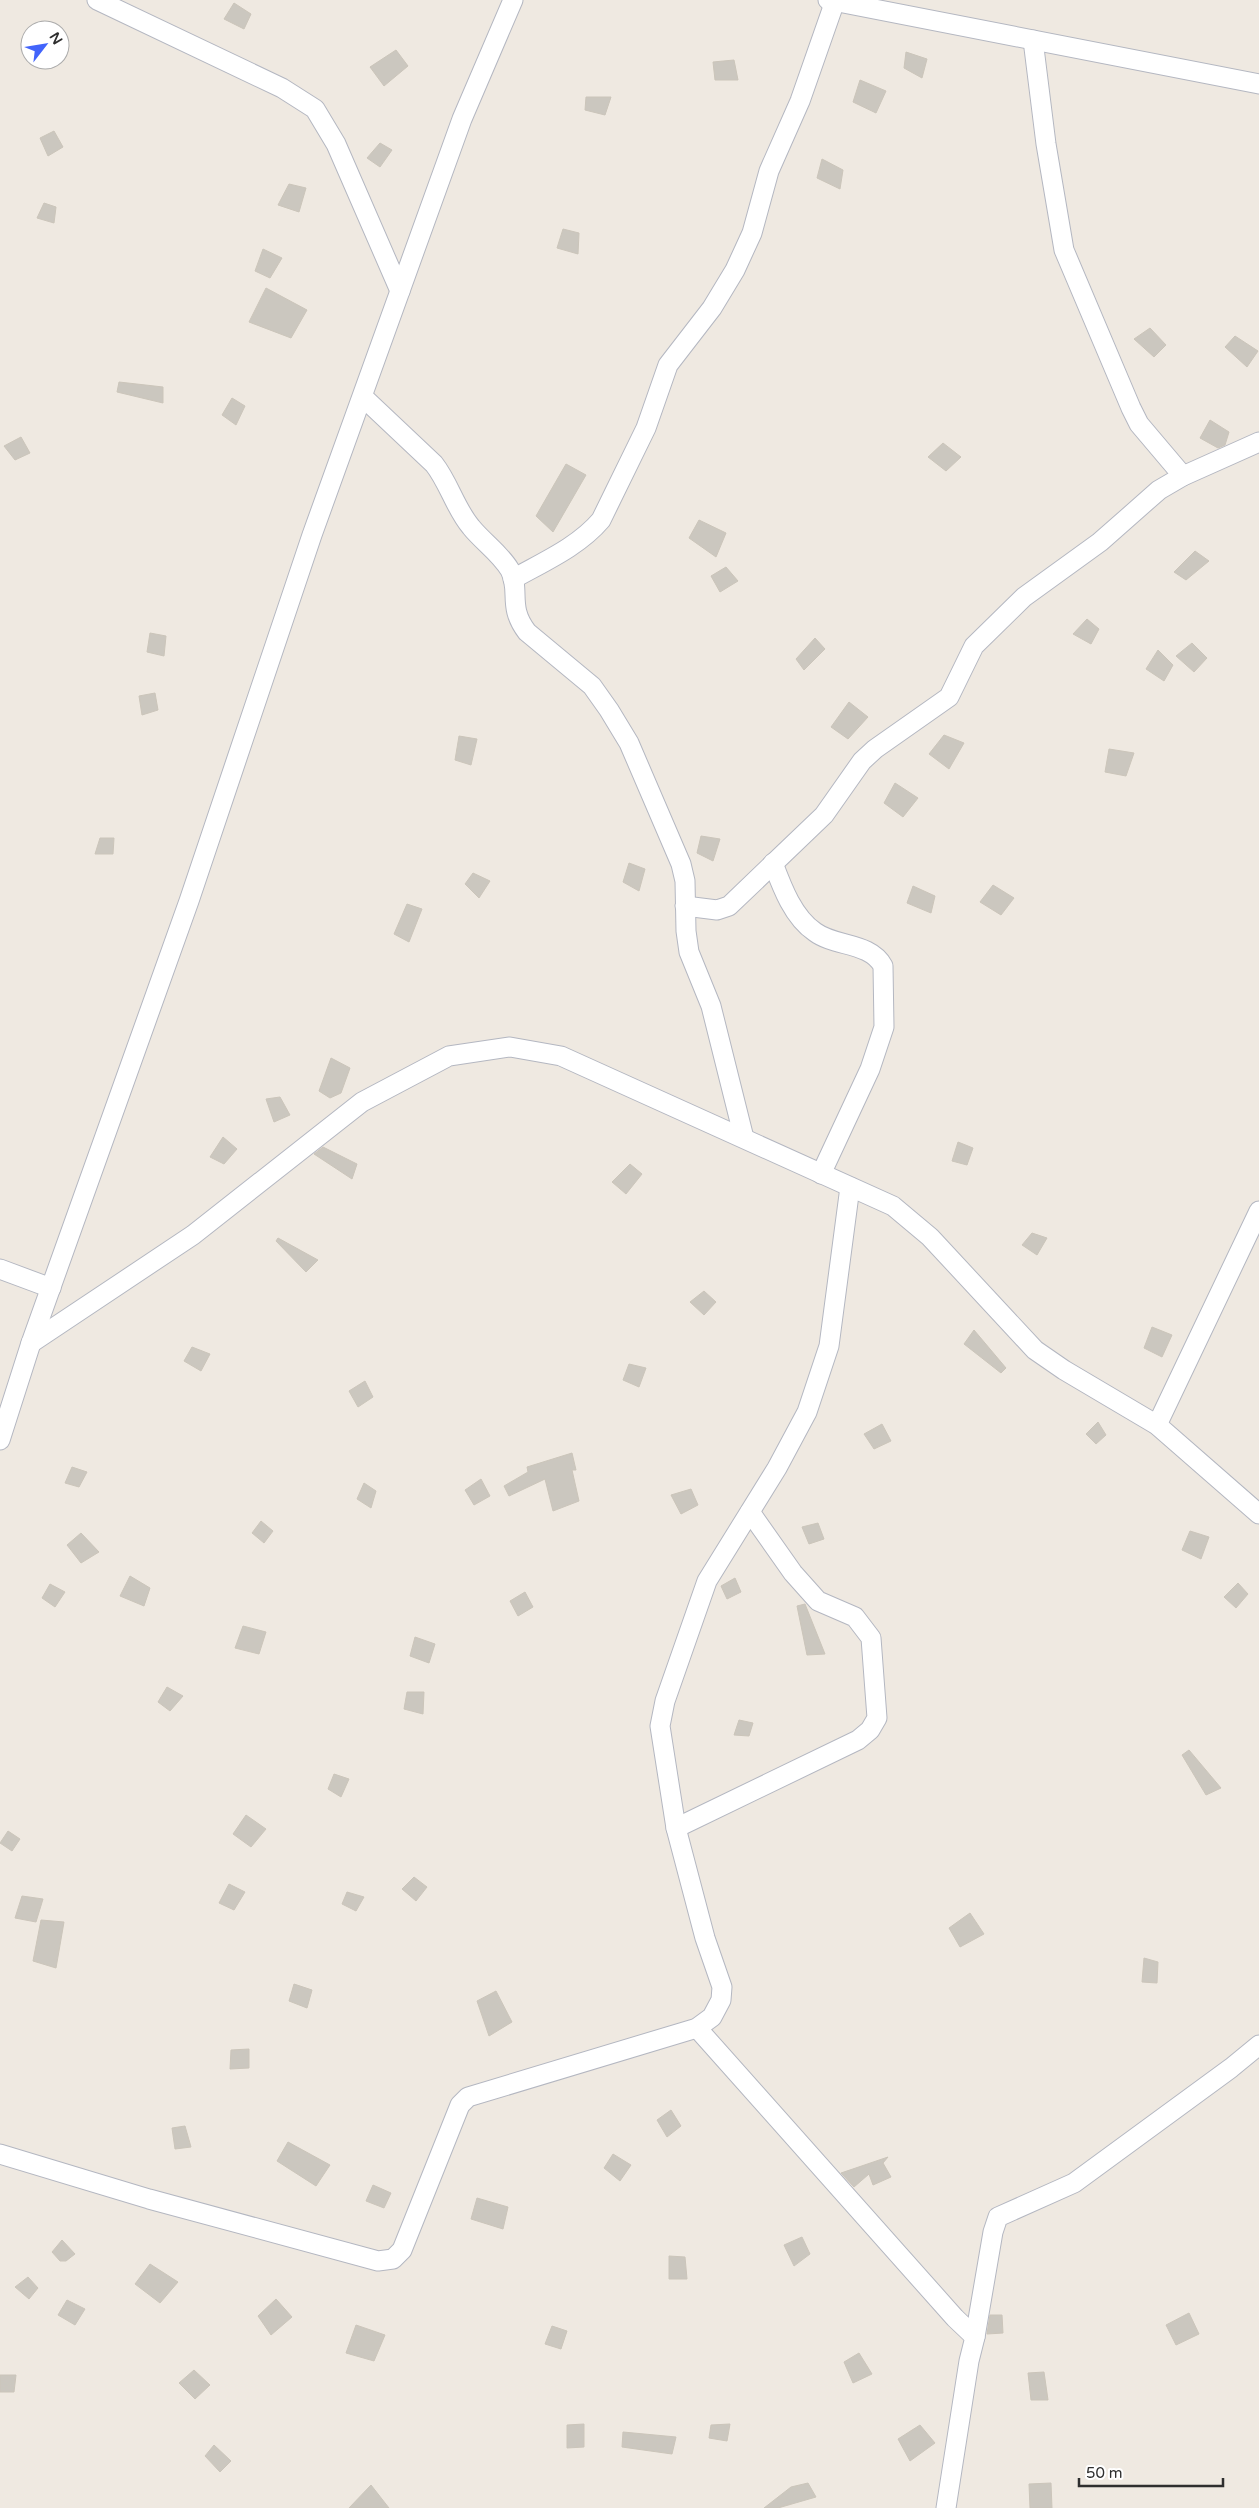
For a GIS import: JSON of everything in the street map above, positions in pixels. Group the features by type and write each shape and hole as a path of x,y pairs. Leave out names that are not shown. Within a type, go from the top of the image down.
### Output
{"street":[{"path":"97,0 282,88 315,109 336,144 400,291"},
{"path":"0,1440 31,1343 189,901 312,535 462,119 513,0"},
{"path":"513,579 576,544 602,520 646,428 668,365 712,308 735,270 752,233 769,171 800,101 832,1 1259,84"},
{"path":"1033,40 1046,144 1064,250 1135,416 1152,441 1183,476"},
{"path":"363,397 434,464 444,476 461,512 471,528 490,546 510,570 513,579 515,614 520,624 592,686 609,710 628,743 682,864 685,881 689,952 711,1006 744,1138"},
{"path":"685,906 724,909 824,815 862,761 875,749 949,697 974,646 1024,597 1100,542 1159,490 1183,476 1259,442"},
{"path":"773,864 781,884 800,917 816,933 871,953 879,959 883,966 884,1027 870,1068 821,1174"},
{"path":"31,1343 193,1235 362,1102 449,1056 510,1047 561,1056 893,1206 930,1237 1035,1350 1064,1370 1157,1425 1259,1514"},
{"path":"0,2154 149,2199 378,2261 393,2259 402,2250 460,2105 468,2097 697,2028 712,2017 720,2000 722,1987 705,1938 676,1828 660,1726 665,1701 707,1581 777,1468 807,1412 829,1346 850,1187"},
{"path":"1157,1425 1259,1211"},
{"path":"0,1269 51,1288"},
{"path":"676,1828 858,1740 870,1730 877,1718 871,1638 865,1627 856,1617 818,1601 793,1573 750,1512"},
{"path":"697,2028 955,2318 975,2337"},
{"path":"946,2508 993,2232 998,2217 1074,2183 1223,2074 1259,2045"}],"building":[{"path":"234,3 251,14 244,29 224,19"},
{"path":"396,50 408,66 384,86 370,67"},
{"path":"906,52 927,59 922,78 904,68"},
{"path":"734,60 738,80 715,80 713,62"},
{"path":"860,80 886,91 876,113 853,102"},
{"path":"586,97 611,97 605,115 585,110"},
{"path":"54,131 63,147 48,156 40,138"},
{"path":"380,143 392,150 380,167 367,158"},
{"path":"822,159 843,170 840,189 817,178"},
{"path":"289,184 306,188 299,212 278,205"},
{"path":"44,203 56,207 54,223 37,218"},
{"path":"563,229 579,233 578,254 557,248"},
{"path":"263,249 282,258 270,278 255,271"},
{"path":"266,288 307,310 291,338 249,322"},
{"path":"1150,328 1166,345 1154,357 1134,339"},
{"path":"1235,336 1258,351 1247,367 1225,347"},
{"path":"119,382 163,387 163,403 117,392"},
{"path":"232,398 245,406 236,425 222,415"},
{"path":"1210,420 1229,432 1225,445 1218,448 1200,438"},
{"path":"21,437 30,453 15,460 4,446"},
{"path":"943,443 961,457 946,471 928,457"},
{"path":"566,464 586,475 553,532 536,516"},
{"path":"699,520 726,533 716,557 689,538"},
{"path":"1195,551 1209,561 1186,580 1174,572"},
{"path":"726,567 738,581 720,592 711,576"},
{"path":"1087,619 1099,629 1091,644 1073,634"},
{"path":"150,633 166,636 164,656 147,652"},
{"path":"815,638 825,649 804,670 796,659"},
{"path":"1192,643 1207,658 1194,672 1176,656"},
{"path":"1158,650 1173,665 1164,681 1146,669"},
{"path":"155,693 158,710 142,715 139,696"},
{"path":"849,702 868,717 848,739 831,727"},
{"path":"944,735 964,743 949,769 929,754"},
{"path":"459,736 477,739 471,765 455,760"},
{"path":"1109,749 1134,753 1126,776 1105,772"},
{"path":"895,783 918,798 903,817 884,803"},
{"path":"701,836 720,839 713,861 697,853"},
{"path":"100,838 114,838 113,854 95,854"},
{"path":"629,863 645,869 639,891 623,882"},
{"path":"473,873 490,881 479,898 465,884"},
{"path":"993,885 1014,898 1001,915 980,902"},
{"path":"913,886 935,896 931,913 907,903"},
{"path":"407,904 422,909 409,942 394,934"},
{"path":"331,1058 350,1068 341,1093 330,1098 319,1091"},
{"path":"280,1097 290,1115 274,1122 266,1099"},
{"path":"223,1137 237,1149 224,1164 210,1157"},
{"path":"958,1142 973,1148 967,1165 952,1161"},
{"path":"323,1147 357,1164 352,1179 314,1154"},
{"path":"630,1164 642,1174 626,1194 612,1182"},
{"path":"1032,1233 1047,1238 1037,1255 1022,1245"},
{"path":"278,1238 318,1260 306,1272 276,1241"},
{"path":"704,1291 716,1302 704,1315 690,1302"},
{"path":"1152,1327 1172,1335 1162,1357 1144,1348"},
{"path":"974,1330 1006,1368 1001,1373 964,1344"},
{"path":"192,1347 210,1354 201,1371 184,1361"},
{"path":"629,1364 646,1368 639,1387 623,1380"},
{"path":"365,1381 373,1397 358,1407 349,1391"},
{"path":"1098,1422 1106,1435 1096,1444 1086,1434"},
{"path":"882,1424 891,1441 874,1449 864,1434"},
{"path":"572,1453 576,1470 572,1470 579,1501 553,1511 545,1479 509,1496 504,1486 528,1472 527,1467"},
{"path":"72,1467 87,1472 79,1487 65,1483"},
{"path":"481,1479 490,1496 474,1505 465,1490"},
{"path":"364,1483 376,1491 371,1508 357,1499"},
{"path":"691,1489 698,1505 681,1514 671,1495"},
{"path":"261,1521 273,1531 264,1543 252,1533"},
{"path":"818,1523 824,1539 809,1544 802,1527"},
{"path":"1190,1531 1209,1537 1201,1559 1182,1550"},
{"path":"81,1533 99,1552 81,1563 67,1545"},
{"path":"130,1576 150,1588 144,1606 120,1596"},
{"path":"735,1578 741,1592 727,1599 721,1586"},
{"path":"1238,1583 1248,1594 1236,1608 1224,1597"},
{"path":"50,1584 65,1592 55,1607 42,1598"},
{"path":"525,1592 533,1607 518,1616 510,1601"},
{"path":"805,1604 825,1654 807,1655 797,1606"},
{"path":"243,1626 266,1632 259,1654 235,1648"},
{"path":"415,1637 435,1644 429,1663 410,1656"},
{"path":"167,1687 183,1696 170,1711 158,1702"},
{"path":"407,1692 424,1692 423,1714 404,1709"},
{"path":"739,1720 753,1723 749,1736 734,1735"},
{"path":"1189,1750 1221,1788 1206,1795 1182,1755"},
{"path":"334,1774 349,1779 341,1797 328,1789"},
{"path":"246,1815 266,1829 251,1847 233,1834"},
{"path":"8,1831 20,1839 12,1851 0,1843"},
{"path":"414,1877 427,1887 416,1901 402,1889"},
{"path":"229,1884 245,1892 234,1910 219,1903"},
{"path":"347,1892 364,1897 356,1911 342,1904"},
{"path":"22,1896 43,1899 36,1922 15,1918"},
{"path":"970,1913 984,1934 960,1947 949,1928"},
{"path":"41,1920 64,1922 56,1968 33,1961"},
{"path":"1144,1958 1158,1962 1157,1983 1142,1982"},
{"path":"294,1984 312,1990 307,2008 289,2001"},
{"path":"496,1991 512,2022 489,2036 477,2001"},
{"path":"249,2049 249,2068 230,2069 231,2050"},
{"path":"671,2110 681,2126 667,2137 657,2120"},
{"path":"185,2126 191,2147 175,2149 172,2128"},
{"path":"288,2142 330,2165 316,2186 277,2161"},
{"path":"613,2154 631,2165 620,2181 604,2168"},
{"path":"888,2157 883,2163 891,2177 873,2185 869,2174 854,2187 841,2173"},
{"path":"373,2185 391,2193 384,2208 366,2201"},
{"path":"477,2198 508,2207 503,2229 471,2219"},
{"path":"802,2237 810,2254 794,2266 784,2245"},
{"path":"62,2240 75,2254 66,2261 60,2261 52,2252"},
{"path":"669,2256 685,2257 687,2279 669,2279"},
{"path":"150,2264 178,2282 160,2303 135,2284"},
{"path":"28,2277 38,2288 29,2299 15,2287"},
{"path":"276,2299 292,2317 271,2335 258,2316"},
{"path":"67,2300 85,2309 75,2325 58,2315"},
{"path":"1189,2313 1199,2334 1176,2345 1166,2325"},
{"path":"990,2315 1002,2315 1003,2333 987,2334"},
{"path":"356,2325 385,2335 374,2361 346,2353"},
{"path":"552,2326 567,2331 561,2349 545,2344"},
{"path":"859,2353 872,2374 853,2383 844,2362"},
{"path":"194,2370 210,2385 195,2399 179,2383"},
{"path":"1044,2372 1048,2400 1031,2400 1028,2373"},
{"path":"0,2375 16,2375 14,2392 0,2392"},
{"path":"584,2424 584,2447 567,2448 567,2425"},
{"path":"730,2424 727,2441 709,2438 711,2425"},
{"path":"920,2425 935,2443 910,2461 898,2439"},
{"path":"623,2432 676,2437 672,2454 622,2447"},
{"path":"214,2445 231,2461 220,2472 205,2456"},
{"path":"808,2483 816,2497 778,2508 764,2508 791,2487"},
{"path":"1051,2483 1052,2508 1030,2508 1029,2484"},
{"path":"371,2485 389,2508 349,2508"}]}
